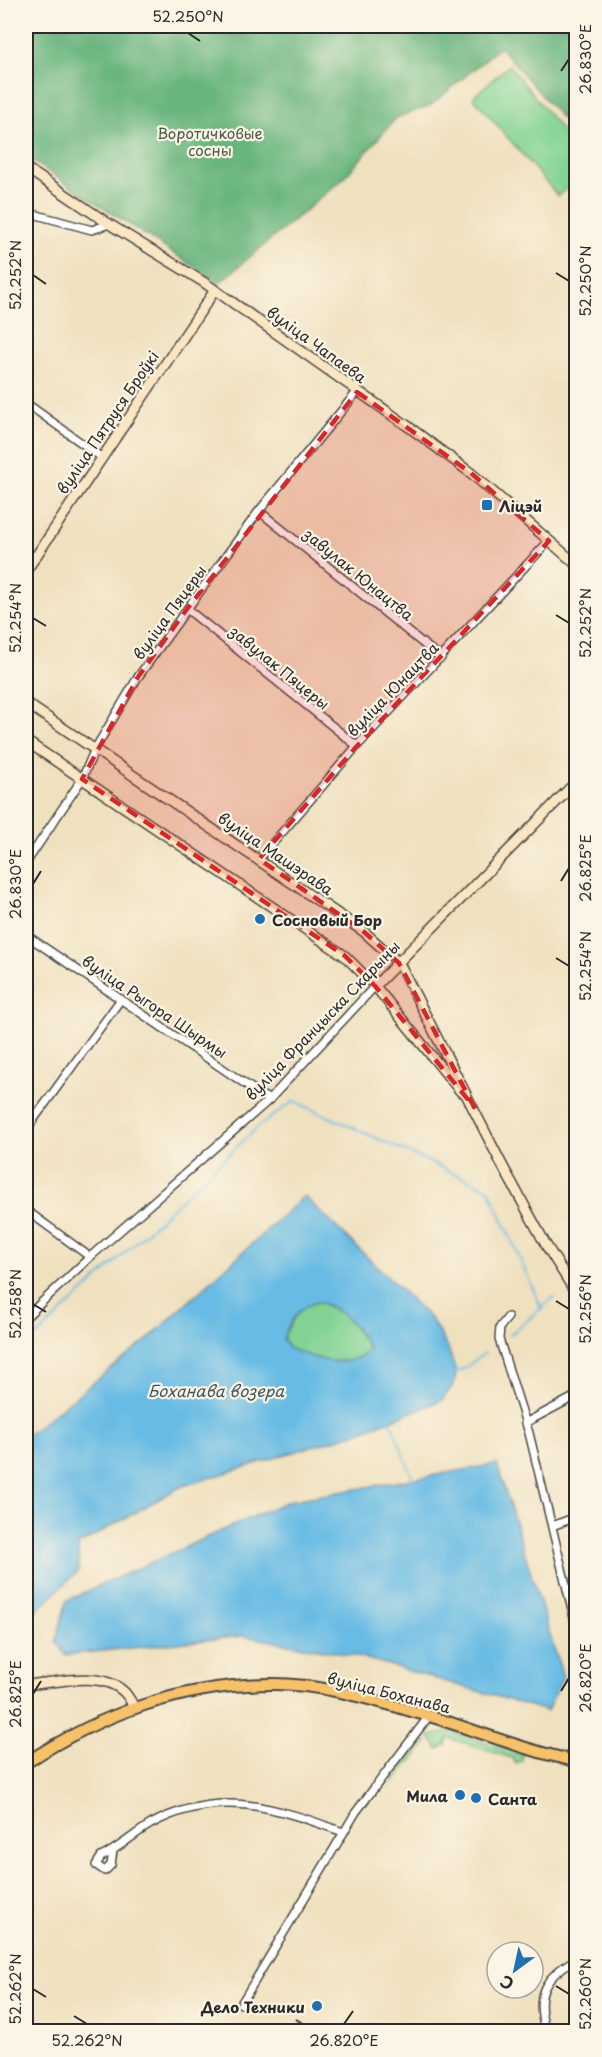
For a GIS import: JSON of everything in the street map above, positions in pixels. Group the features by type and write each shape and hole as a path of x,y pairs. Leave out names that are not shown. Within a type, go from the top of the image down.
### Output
{"main road":[{"name":"вуліца Боханава","path":"26,1763 92,1725 135,1707 183,1694 274,1684 337,1692 429,1716 576,1761"}],"street":[{"name":"вуліца Чапаева","path":"26,168 108,224 215,290 471,473 576,564"},
{"path":"26,213 92,230 108,224"},
{"name":"вуліца Пятруся Броўкі","path":"26,571 215,290"},
{"name":"вуліца Пяцеры","path":"26,863 82,779 95,749 138,677 259,511 357,392"},
{"path":"26,403 101,457"},
{"name":"завулак Юнацтва","path":"259,511 441,658"},
{"name":"вуліца Юнацтва","path":"259,859 357,746 549,541"},
{"path":"26,552 34,558"},
{"name":"завулак Пяцеры","path":"187,609 357,746"},
{"name":"вуліца Машэрава","path":"26,703 363,931 399,963 546,1245 576,1293"},
{"name":"вуліца Машэрава","path":"26,741 345,956 375,986 474,1107"},
{"name":"вуліца Францыска Скарыны","path":"26,1317 90,1257 269,1100 375,986 576,782"},
{"name":"вуліца Рыгора Шырмы","path":"26,935 269,1100"},
{"path":"26,1130 121,999"},
{"path":"26,1210 90,1257"},
{"path":"508,1317 500,1327 499,1338 525,1423 576,1626"},
{"path":"525,1423 576,1396"},
{"path":"552,1526 576,1517"},
{"path":"26,1686 91,1680 110,1683 124,1692 135,1707"},
{"path":"241,2004 343,1832 377,1782 429,1716"},
{"path":"113,1851 152,1824 195,1808 214,1804 260,1805 286,1811 343,1832"},
{"path":"546,2031 540,2010 544,1988 551,1976 576,1959"}],"highlighted area":[{"path":"357,392 471,473 549,541 357,746 259,859 363,931 399,963 474,1107 375,986 345,956 82,779 138,677 187,609"}],"green space":[{"name":"Воротичковые сосны","path":"26,26 576,26 576,135 500,47 431,105 396,118 344,178 219,283 26,157"},
{"path":"509,65 576,148 576,181 558,196 473,97"},
{"path":"318,1302 342,1314 360,1334 369,1350 360,1357 340,1362 319,1359 288,1348 283,1339 292,1320 305,1307"},
{"path":"451,1731 522,1754 522,1761 515,1763 512,1758 448,1738 446,1745 438,1749 429,1736"},
{"path":"421,1740 427,1742 393,1782 391,1775"}],"water":[{"name":"Боханава возера","path":"304,1196 431,1319 448,1348 456,1372 454,1384 441,1401 356,1433 180,1487 78,1545 79,1570 26,1621 26,1436 147,1340","holes":["318,1302 348,1320 360,1334 369,1350 360,1357 340,1362 319,1359 288,1348 283,1339 296,1315 311,1304"]},
{"path":"497,1464 563,1677 547,1711 357,1656 243,1636 65,1655 56,1641 67,1600 288,1501"}],"waterway":[{"path":"26,1346 259,1126 294,1101 489,1189 542,1309"},
{"path":"510,1335 554,1297"},
{"path":"456,1372 485,1353"},
{"path":"390,1419 413,1479"}],"railway":[{"path":"296,2019 316,2032"}],"place":[{"name":"Ліцэй","path":"487,505"},
{"name":"Сосновый Бор","path":"260,919"},
{"name":"Мила","path":"460,1795"},
{"name":"Санта","path":"476,1798"},
{"name":"Дело Техники","path":"317,2006"}]}
